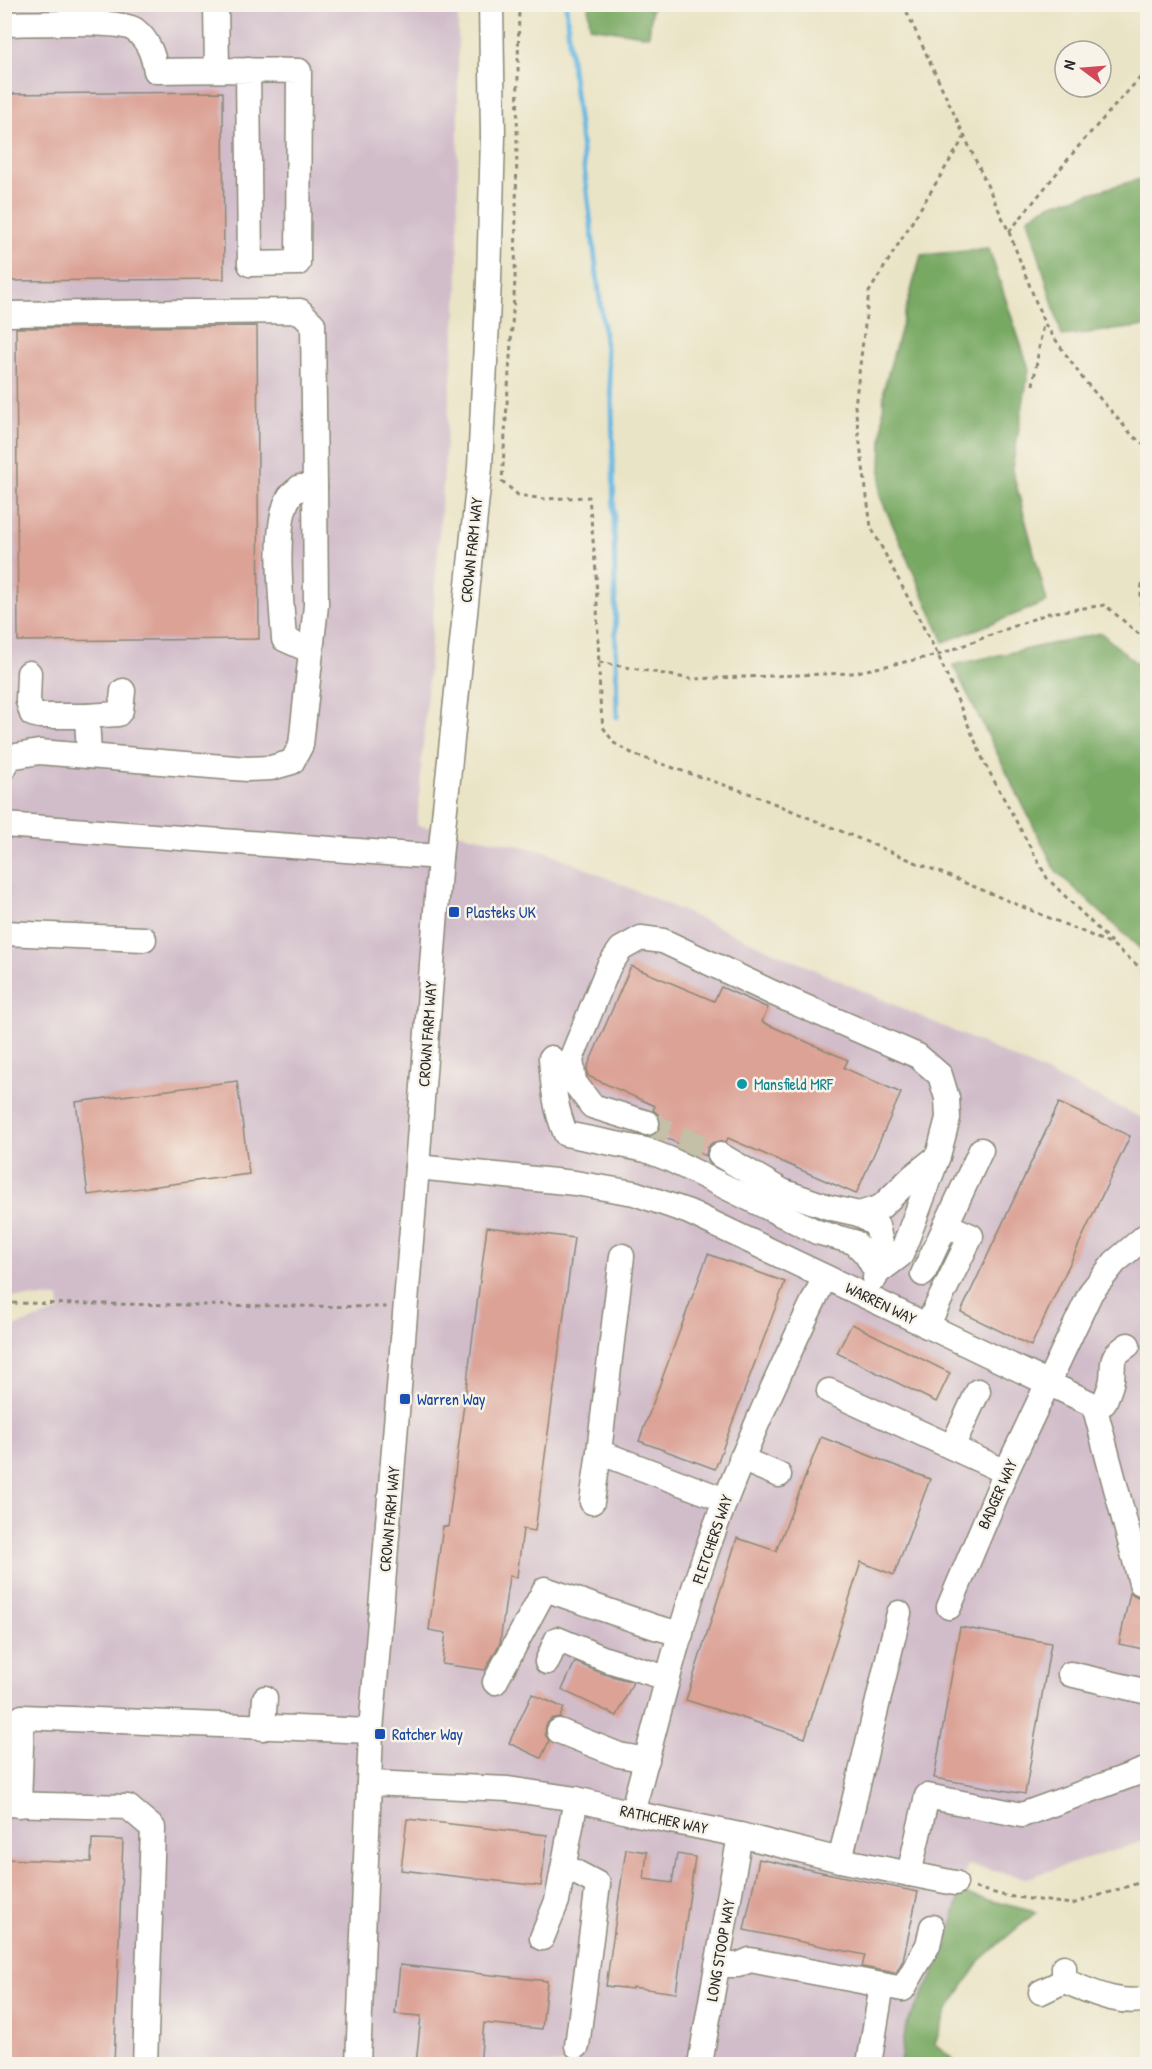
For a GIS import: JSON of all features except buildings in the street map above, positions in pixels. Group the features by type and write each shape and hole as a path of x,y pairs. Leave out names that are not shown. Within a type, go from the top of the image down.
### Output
{"street":[{"path":"216,4 217,70"},
{"name":"CROWN FARM WAY","path":"358,2064 372,1731 440,857 480,467 493,136 491,4"},
{"path":"4,24 108,24 134,29 151,48 156,71 217,70 248,70 298,71 298,263 250,264 248,70"},
{"path":"4,314 300,311 313,324 316,605 301,745 292,762 272,768 247,769 39,752 9,757 5,765"},
{"path":"311,651 284,639 281,598 281,521 289,497 300,487 315,487"},
{"path":"28,673 28,701 32,714 52,717 118,714 121,710 123,691"},
{"path":"87,716 89,756"},
{"path":"4,825 440,857"},
{"path":"4,933 144,939"},
{"path":"647,1123 592,1106 574,1082 572,1059 609,966 621,949 641,938 663,941 773,993 918,1056 940,1076 947,1098 948,1119 938,1156 901,1255 877,1273"},
{"path":"551,1058 553,1088 560,1120 566,1134 646,1150 669,1159 817,1232 854,1242 866,1254 877,1273"},
{"path":"923,1274 981,1150"},
{"path":"720,1155 782,1191 828,1207 860,1214 877,1226 882,1248 877,1273 866,1296"},
{"path":"860,1214 881,1207 938,1156"},
{"name":"WARREN WAY","path":"417,1167 575,1183 634,1193 689,1212 1094,1405"},
{"path":"927,1326 971,1236 946,1225"},
{"name":"BADGER WAY","path":"949,1607 1006,1472 1091,1292 1115,1262 1148,1234"},
{"path":"592,1502 622,1256"},
{"name":"FLETCHERS WAY","path":"632,1813 667,1678 701,1566 741,1459 770,1390 825,1277"},
{"path":"1128,1345 1118,1352 1111,1366 1113,1377 1104,1402 1094,1405 1141,1583"},
{"path":"829,1391 1006,1472"},
{"path":"952,1447 978,1391"},
{"path":"599,1452 725,1500"},
{"path":"741,1459 779,1475"},
{"path":"495,1682 545,1589 681,1634"},
{"path":"840,1860 899,1613"},
{"path":"547,1662 558,1639 605,1659 667,1678"},
{"path":"1070,1674 1148,1692"},
{"path":"263,1728 265,1698"},
{"path":"145,2064 153,1828 128,1807 12,1804 22,1717 372,1731"},
{"path":"559,1731 619,1755 647,1760"},
{"path":"909,1874 927,1796 1022,1815 1148,1769"},
{"name":"RATHCHER WAY","path":"369,1783 508,1789 576,1799 740,1835 840,1860 955,1883"},
{"path":"542,1938 557,1901 576,1799"},
{"name":"LONG STOOP WAY","path":"700,2064 740,1835"},
{"path":"564,1866 598,1884 577,2046"},
{"path":"717,1965 738,1965 750,1960 903,1989 928,1945 932,1927"},
{"path":"1041,1992 1064,1972 1104,1996 1136,2002 1148,1999"},
{"path":"869,2064 882,1985"}],"path":[{"path":"519,4 515,268 502,481 518,495 544,499 589,497 596,572 603,727 614,742 635,754 754,795 1114,946"},
{"path":"903,4 1009,232 1044,323 1083,379 1132,435 1148,448"},
{"path":"1009,232 1082,142 1148,69"},
{"path":"964,136 869,292 855,406 871,527 938,655 985,764 1047,878 1114,946 1148,974"},
{"path":"1033,385 1044,323"},
{"path":"1147,642 1141,609 1142,578 1148,567"},
{"path":"599,663 691,679 852,673 938,655 1049,613 1105,605 1147,642"},
{"path":"4,1303 406,1308"},
{"path":"955,1883 1006,1896 1072,1904 1148,1880"}],"shaded area":[{"path":"5,5 458,5 458,286 417,825 546,851 992,1048 1147,1120 1147,1840 1026,1878 967,1865 946,1951 906,2026 900,2064 5,2064 4,1330 60,1311 59,1298 4,1297"}],"green space":[{"path":"588,5 652,5 649,36 590,27"},
{"path":"1147,177 1147,326 1062,336 1028,218 1049,205"},
{"path":"989,249 1029,369 1012,469 1047,602 944,642 880,496 884,388 921,255"},
{"path":"1101,633 1147,672 1147,955 1056,871 953,665"},
{"path":"960,1893 1036,1912 982,1958 946,2012 935,2044 953,2059 951,2064 900,2064 906,2026 946,1951"}],"waterway":[{"path":"566,4 612,399 617,717"}],"tunnel":[{"path":"647,1123 720,1155"}],"place":[{"name":"Plasteks UK","path":"454,912"},
{"name":"Mansfield MRF","path":"742,1084"},
{"name":"Warren Way","path":"405,1399"},
{"name":"Ratcher Way","path":"380,1734"}]}
